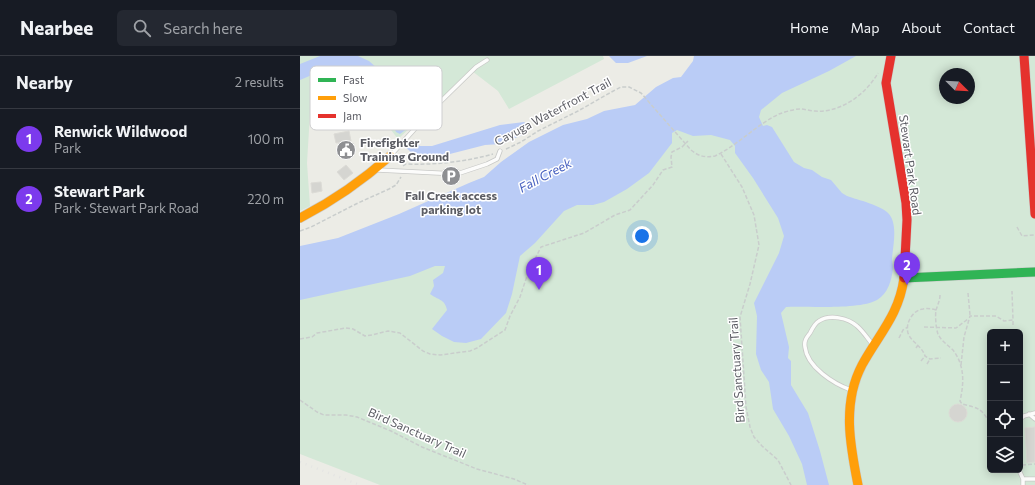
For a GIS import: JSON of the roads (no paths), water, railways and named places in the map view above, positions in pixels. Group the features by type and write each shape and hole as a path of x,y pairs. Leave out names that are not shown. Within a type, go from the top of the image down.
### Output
{"street":[{"name":"Stewart Park Road","path":"858,485 851,440 850,409 853,390 857,378 874,346 895,311 902,295 904,278 907,220 906,203 886,83 891,56"},
{"path":"1024,56 1035,214"},
{"path":"300,218 316,210 357,184 390,156"},
{"path":"904,278 1035,272"}],"lane":[{"path":"442,100 476,67 487,60"},
{"path":"390,156 414,130"},
{"path":"375,170 457,174 497,159 500,152"},
{"path":"853,390 836,383 819,371 806,354 804,346 806,339 818,322 825,318 833,318 842,319 856,325 874,346"},
{"path":"1023,417 1028,414 1035,413"},
{"path":"1028,414 1035,419"},
{"path":"1020,473 1023,479 1023,485"},
{"path":"1023,479 1035,479"}],"water":[{"path":"320,56 358,56 369,61 375,66 310,66 310,76 300,80 300,64"},
{"path":"609,56 647,56 628,63 616,63"},
{"name":"Fall Creek","path":"694,56 856,56 829,71 782,93 761,110 759,117 763,126 767,125 772,127 794,162 804,168 812,170 822,177 831,180 842,193 847,196 881,208 889,214 892,219 894,229 892,259 893,268 889,286 884,294 877,300 858,305 833,307 786,307 781,313 789,347 788,358 791,361 791,385 808,413 829,485 807,485 802,464 789,436 773,409 769,382 761,370 756,354 757,316 754,303 779,253 784,236 778,218 753,178 735,153 735,146 730,140 711,135 693,136 677,130 672,133 672,143 649,173 627,189 604,202 593,205 577,205 564,211 535,243 520,256 512,294 506,313 481,339 466,343 454,342 432,329 447,310 443,302 430,294 434,286 433,280 443,273 445,266 435,266 410,276 300,300 300,246 338,238 399,214 484,177 501,162 529,142 563,125 587,119 604,111 635,105 656,87 673,78 681,77 693,61"},
{"path":"524,122 530,127 527,133 501,144 485,145 442,156 421,157 405,147 409,143 413,142 420,146 432,146 500,125"},
{"path":"395,130 405,130 400,134"}],"railway":[{"path":"300,462 360,485"}],"place":[{"name":"Firefighter Training Ground","path":"346,150"},
{"name":"Fall Creek access parking lot","path":"451,176"},
{"name":"Stewart Park","path":"907,285"},
{"name":"Renwick Wildwood","path":"539,290"}]}
